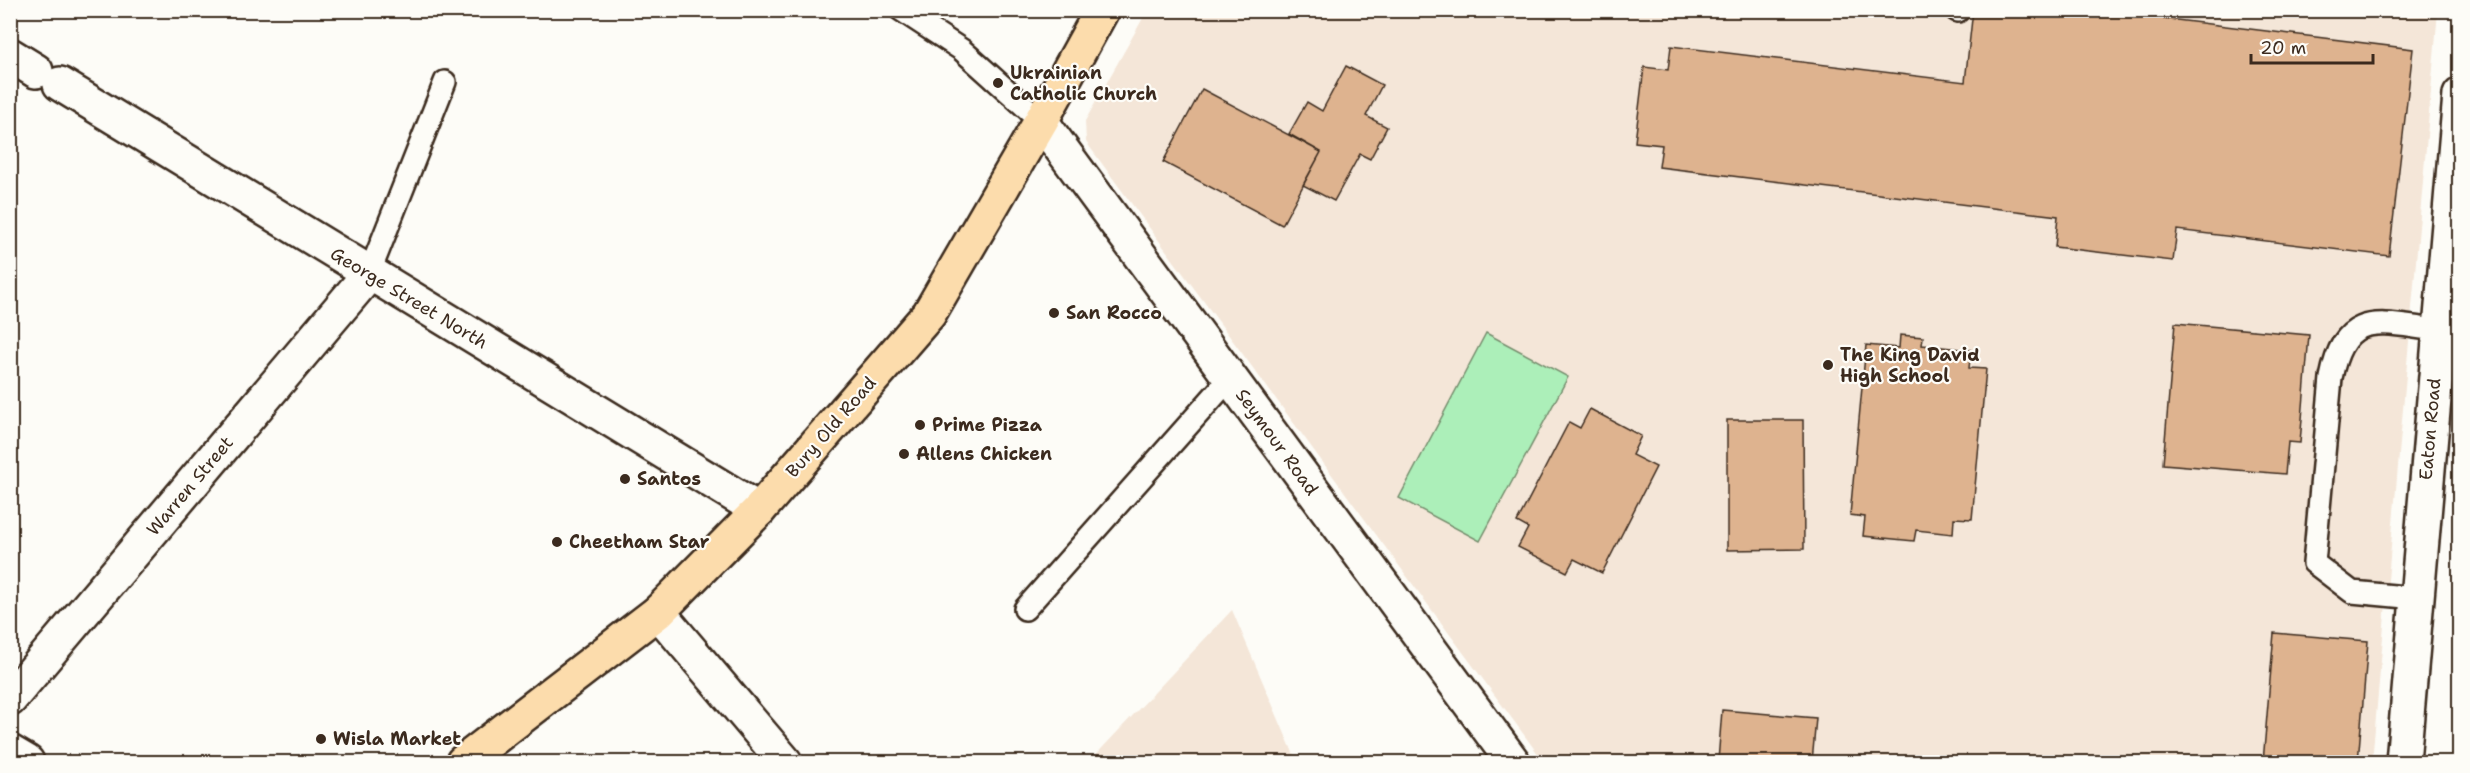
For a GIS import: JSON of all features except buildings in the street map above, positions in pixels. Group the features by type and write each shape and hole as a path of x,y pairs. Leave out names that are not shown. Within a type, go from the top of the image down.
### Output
{"highway":[{"name":"Bury Old Road","path":"463,762 658,612 759,510 929,314 1041,121 1102,10"}],"street":[{"name":"George Street North","path":"36,70 759,510"},
{"name":"Eaton Road","path":"2403,762 2438,330 2460,95"},
{"name":"Seymour Road","path":"1041,121 1513,762"},
{"name":"Warren Street","path":"10,699 369,274"},
{"path":"658,612 785,762"},
{"path":"10,752 27,762"}],"lane":[{"path":"901,10 962,50 1041,121"},
{"path":"369,274 444,82"},
{"path":"2416,598 2352,592 2314,563 2331,378 2336,355 2349,333 2364,324 2438,330"},
{"path":"1025,609 1230,378"}],"shaded area":[{"name":"The King David High School","path":"1147,11 2438,11 2372,762 1544,762 1086,142 1085,121"},
{"path":"1232,610 1297,762 1089,762"}],"green space":[{"path":"1486,333 1568,377 1480,541 1399,498"}],"place":[{"name":"Ukrainian Catholic Church","path":"998,83"},
{"name":"San Rocco","path":"1054,313"},
{"name":"The King David High School","path":"1828,365"},
{"name":"Prime Pizza","path":"920,425"},
{"name":"Allens Chicken","path":"904,454"},
{"name":"Santos","path":"625,479"},
{"name":"Cheetham Star","path":"557,542"},
{"name":"Wisla Market","path":"321,739"}]}
